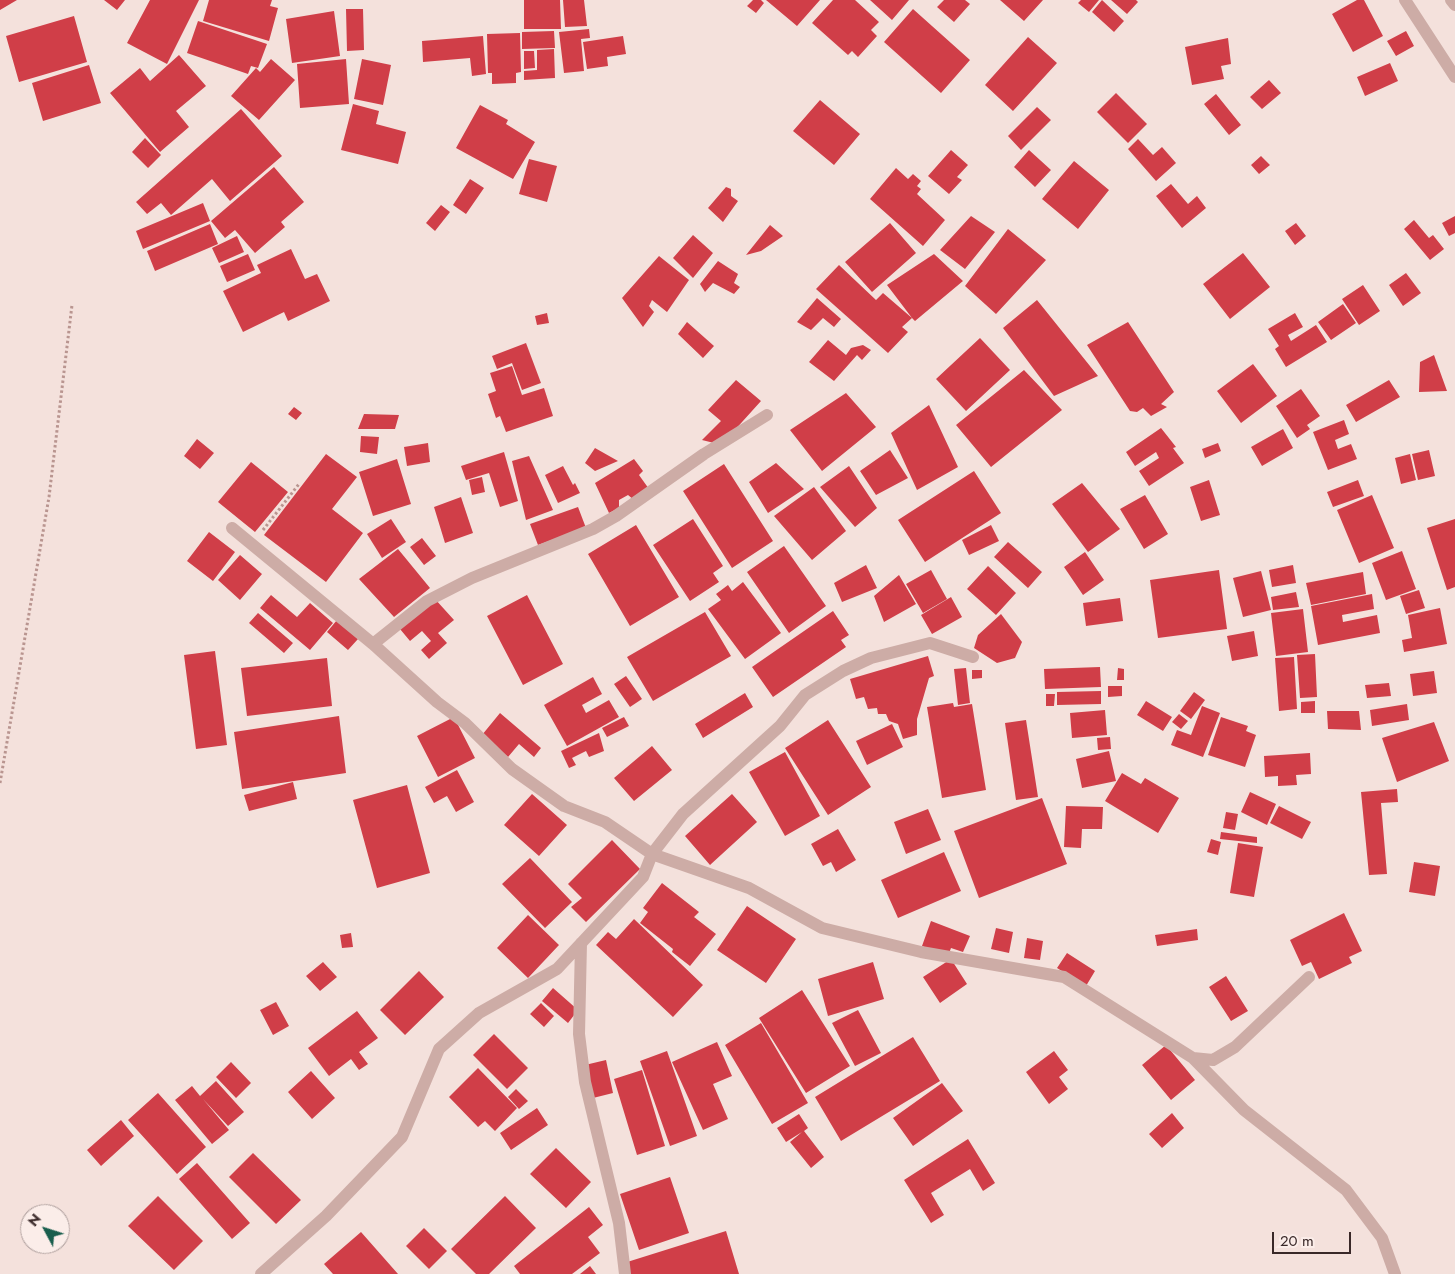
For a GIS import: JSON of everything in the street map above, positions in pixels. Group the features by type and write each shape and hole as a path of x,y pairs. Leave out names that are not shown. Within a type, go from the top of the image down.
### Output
{"street":[{"path":"1405,0 1455,77"},
{"path":"1451,0 1455,5"},
{"path":"373,644 427,601 442,593 472,578 594,529 616,516 704,454 767,415"},
{"path":"232,528 373,644 437,702 465,723 512,769 564,806 605,822 652,854 749,888 822,928 921,952 1064,978 1193,1058 1244,1110 1346,1190 1382,1238 1396,1274"},
{"path":"261,1274 326,1216 402,1137 439,1049 479,1014 557,969 643,877 652,854 683,814 780,726 805,695 822,683 871,658 930,643 974,657"},
{"path":"581,943 579,1034 586,1082 619,1223 625,1274"},
{"path":"1193,1058 1213,1060 1235,1047 1309,977"}],"path":[{"path":"0,783 48,497 72,305"},
{"path":"264,555 255,540 299,484"}],"building":[{"path":"0,0 17,0 0,10"},
{"path":"104,0 125,0 117,10"},
{"path":"150,0 199,0 167,64 127,43"},
{"path":"209,0 272,0 270,6 278,8 269,41 203,21"},
{"path":"524,0 560,0 561,29 524,29"},
{"path":"563,0 584,0 587,26 565,27"},
{"path":"753,0 761,0 764,3 756,13 747,6"},
{"path":"766,0 820,0 797,26"},
{"path":"833,0 855,0 879,22 871,30 877,36 858,57 852,51 848,55 812,23"},
{"path":"870,0 909,0 892,20"},
{"path":"944,0 965,0 970,4 954,22 937,7"},
{"path":"1000,0 1043,0 1024,21"},
{"path":"1081,0 1099,0 1089,12 1078,3"},
{"path":"1102,0 1124,21 1114,32 1092,12"},
{"path":"1111,0 1136,0 1138,2 1127,14"},
{"path":"1357,0 1364,0 1383,36 1353,52 1332,14"},
{"path":"346,9 363,9 364,50 347,51"},
{"path":"913,9 970,60 941,93 884,42"},
{"path":"334,11 340,56 292,63 286,19"},
{"path":"74,16 87,62 19,82 6,36"},
{"path":"198,21 267,44 258,68 251,66 248,74 187,53"},
{"path":"589,29 590,38 581,39 584,71 564,73 559,32"},
{"path":"554,31 555,48 522,49 522,32"},
{"path":"1406,31 1414,46 1396,56 1387,41"},
{"path":"520,33 521,72 516,73 516,83 492,84 492,73 488,73 487,34"},
{"path":"483,36 486,74 472,76 470,58 423,62 422,41"},
{"path":"623,36 626,54 607,57 608,66 587,69 583,42"},
{"path":"1028,37 1057,63 1013,111 985,85"},
{"path":"1228,38 1231,64 1221,66 1224,79 1192,85 1185,47"},
{"path":"554,49 555,78 524,80 524,71 537,70 537,50"},
{"path":"524,51 534,51 535,68 524,69"},
{"path":"179,55 206,86 176,111 189,127 160,152 110,93 140,68 150,81"},
{"path":"271,59 295,80 259,120 231,96 256,68 260,72"},
{"path":"346,59 349,104 300,108 297,64"},
{"path":"362,59 391,65 383,105 354,99"},
{"path":"1390,63 1398,81 1365,96 1357,77"},
{"path":"89,65 101,103 43,121 32,83"},
{"path":"1269,80 1281,93 1262,109 1250,97"},
{"path":"1116,93 1147,124 1128,143 1097,112"},
{"path":"1216,94 1241,125 1229,135 1204,104"},
{"path":"820,100 860,134 834,165 793,131"},
{"path":"353,104 379,111 376,124 406,132 398,164 341,150"},
{"path":"480,105 508,120 506,124 535,142 513,179 456,148"},
{"path":"1037,107 1051,120 1021,150 1008,136"},
{"path":"241,109 282,156 230,201 212,179 171,215 161,203 147,214 136,202"},
{"path":"145,138 161,155 148,168 132,152"},
{"path":"1138,139 1153,155 1162,147 1176,163 1156,181 1128,149"},
{"path":"951,150 968,165 957,177 962,180 949,194 928,176"},
{"path":"1029,150 1051,170 1035,187 1014,167"},
{"path":"1261,156 1270,165 1259,174 1251,165"},
{"path":"529,159 557,166 547,202 519,194"},
{"path":"1074,161 1109,190 1078,229 1042,199"},
{"path":"274,167 304,202 281,222 285,227 255,253 235,230 225,238 211,221"},
{"path":"896,168 908,179 913,174 921,181 917,186 921,189 917,194 945,220 923,246 870,199"},
{"path":"470,179 484,188 466,214 453,205"},
{"path":"1171,184 1188,204 1197,196 1206,208 1182,228 1156,196"},
{"path":"726,187 731,189 731,196 738,201 723,222 708,208"},
{"path":"203,203 210,221 143,249 136,231"},
{"path":"441,205 450,212 435,231 426,223"},
{"path":"971,216 995,232 965,269 940,250"},
{"path":"1455,216 1455,233 1449,236 1442,223"},
{"path":"1414,220 1429,238 1433,235 1444,249 1430,260 1404,229"},
{"path":"890,223 916,253 872,292 845,262"},
{"path":"1296,223 1306,236 1295,245 1285,231"},
{"path":"210,224 218,244 155,271 147,251"},
{"path":"770,225 783,236 761,251 746,255"},
{"path":"1008,229 1046,260 996,314 965,286"},
{"path":"693,235 713,253 693,278 673,258"},
{"path":"237,236 244,252 219,263 212,248"},
{"path":"291,249 305,279 317,274 330,301 288,321 284,312 243,332 223,291 261,273 257,265"},
{"path":"1243,253 1270,287 1230,319 1203,284"},
{"path":"248,254 255,270 227,282 220,266"},
{"path":"934,254 963,281 915,321 887,285"},
{"path":"659,256 689,280 667,312 652,300 649,306 654,312 643,327 622,298"},
{"path":"718,261 738,274 734,283 740,287 734,294 713,283 705,292 700,284"},
{"path":"839,265 876,300 883,293 912,318 902,327 908,332 888,353 816,289"},
{"path":"1406,273 1421,293 1403,306 1389,285"},
{"path":"1363,285 1380,311 1359,325 1342,299"},
{"path":"817,298 841,319 834,327 823,318 811,330 797,322"},
{"path":"1037,300 1098,376 1054,396 1003,328"},
{"path":"1343,304 1356,323 1331,340 1318,322"},
{"path":"547,313 549,323 537,325 535,316"},
{"path":"1295,313 1303,327 1288,335 1291,341 1316,325 1327,342 1286,367 1275,349 1279,346 1268,329"},
{"path":"687,322 714,346 703,358 678,334"},
{"path":"1128,322 1174,392 1161,404 1167,407 1151,416 1143,408 1137,412 1130,411 1087,345"},
{"path":"980,338 1010,370 966,411 936,379"},
{"path":"828,340 846,355 851,348 863,345 871,350 862,360 857,355 834,381 809,362"},
{"path":"526,343 541,383 522,390 512,363 497,369 492,356"},
{"path":"1434,355 1447,391 1419,392 1420,362"},
{"path":"1253,364 1277,396 1241,423 1217,391"},
{"path":"512,366 522,395 544,388 553,416 506,432 500,416 496,418 488,394 496,391 490,373"},
{"path":"1024,370 1062,410 991,467 956,425"},
{"path":"736,380 761,401 733,432 714,443 702,440 721,421 708,410"},
{"path":"1389,380 1400,397 1356,422 1346,405"},
{"path":"1301,389 1320,416 1307,425 1310,429 1297,438 1276,406"},
{"path":"846,393 876,427 822,471 790,430"},
{"path":"929,405 958,467 917,490 891,433"},
{"path":"294,407 302,413 296,420 288,414"},
{"path":"364,414 399,415 395,429 358,429"},
{"path":"1344,420 1349,434 1335,440 1338,449 1351,444 1357,459 1328,470 1313,432"},
{"path":"1161,428 1176,447 1173,448 1184,463 1149,486 1139,471 1159,458 1156,452 1135,466 1126,452"},
{"path":"1283,429 1293,448 1262,466 1251,447"},
{"path":"361,436 379,437 377,454 360,452"},
{"path":"197,439 214,453 200,469 184,456"},
{"path":"428,443 430,462 407,466 404,447"},
{"path":"1218,443 1221,451 1205,458 1202,449"},
{"path":"595,448 618,461 595,471 585,463"},
{"path":"890,450 908,478 876,495 860,471"},
{"path":"1429,450 1435,476 1418,480 1412,454"},
{"path":"504,452 518,501 500,507 489,473 466,480 461,466"},
{"path":"326,454 357,477 332,509 363,533 326,582 264,535"},
{"path":"1410,454 1416,480 1401,484 1395,458"},
{"path":"529,456 553,510 526,520 512,461"},
{"path":"397,459 411,504 373,516 359,472"},
{"path":"634,459 643,471 639,475 649,489 634,500 628,495 619,500 619,508 609,513 595,483"},
{"path":"251,462 288,492 255,532 218,502"},
{"path":"776,463 804,489 768,513 749,482"},
{"path":"724,464 773,541 732,568 683,491"},
{"path":"563,466 573,485 575,483 580,493 558,503 545,475"},
{"path":"849,466 877,508 855,527 820,487"},
{"path":"974,471 1001,513 925,562 898,520"},
{"path":"482,477 485,492 472,495 469,480"},
{"path":"1209,480 1220,515 1201,521 1190,487"},
{"path":"1358,480 1364,496 1333,507 1327,492"},
{"path":"1082,483 1120,529 1088,552 1052,504"},
{"path":"814,487 846,531 812,560 774,516"},
{"path":"1145,495 1168,534 1144,549 1120,509"},
{"path":"1372,495 1394,548 1359,563 1337,510"},
{"path":"461,497 473,533 445,543 434,507"},
{"path":"578,507 586,528 538,545 530,524"},
{"path":"391,519 406,542 382,558 367,534"},
{"path":"693,519 723,566 713,573 719,582 690,601 653,545"},
{"path":"1455,519 1455,587 1447,590 1427,528"},
{"path":"636,525 679,597 630,626 588,554"},
{"path":"991,525 999,541 969,555 962,540"},
{"path":"209,532 235,552 213,581 187,561"},
{"path":"422,538 436,556 424,565 410,547"},
{"path":"1008,542 1042,572 1028,588 994,557"},
{"path":"784,546 826,606 789,633 747,572"},
{"path":"398,549 430,588 394,617 359,579"},
{"path":"1402,551 1416,589 1386,600 1372,563"},
{"path":"1085,552 1104,580 1083,595 1064,567"},
{"path":"240,555 262,574 240,600 218,580"},
{"path":"866,565 877,588 842,602 834,583"},
{"path":"1293,565 1296,583 1272,587 1269,570"},
{"path":"988,566 1016,593 996,615 967,589"},
{"path":"931,570 947,599 923,613 906,584"},
{"path":"1219,570 1227,629 1158,638 1150,580"},
{"path":"1261,571 1271,610 1243,617 1233,578"},
{"path":"1363,572 1366,594 1311,605 1306,583"},
{"path":"899,575 916,604 884,622 874,596"},
{"path":"743,582 781,633 745,659 708,609 721,600 716,594 728,585 732,591"},
{"path":"1419,590 1425,608 1406,614 1400,596"},
{"path":"1296,592 1299,607 1273,610 1271,597"},
{"path":"1372,594 1374,609 1342,615 1343,622 1377,615 1380,633 1318,645 1311,606"},
{"path":"271,595 297,617 310,603 333,623 310,650 260,608"},
{"path":"527,595 563,664 523,685 487,616"},
{"path":"951,597 962,617 932,634 921,615"},
{"path":"1120,598 1123,621 1086,626 1083,603"},
{"path":"435,599 454,620 438,633 447,643 429,659 421,650 431,641 422,631 410,641 400,629"},
{"path":"1440,608 1447,644 1404,652 1402,640 1412,638 1408,615"},
{"path":"1303,609 1308,652 1276,656 1271,613"},
{"path":"833,611 849,635 841,640 846,647 773,697 752,667"},
{"path":"705,612 731,656 653,701 627,657"},
{"path":"258,613 293,643 284,653 249,623"},
{"path":"1001,614 1022,642 1015,658 997,663 974,648 978,635"},
{"path":"337,620 358,639 348,650 327,632"},
{"path":"1254,631 1258,656 1232,661 1227,636"},
{"path":"215,651 227,745 196,749 184,655"},
{"path":"1315,654 1317,697 1300,698 1297,655"},
{"path":"928,656 934,676 929,678 917,719 917,735 903,739 898,724 889,721 886,714 878,714 877,708 868,709 864,697 856,699 850,679"},
{"path":"1294,657 1297,709 1279,711 1275,658"},
{"path":"327,658 332,706 247,716 241,668"},
{"path":"1100,667 1101,687 1045,689 1044,669"},
{"path":"966,668 970,703 958,705 954,669"},
{"path":"1118,668 1124,669 1124,680 1117,680"},
{"path":"972,670 982,670 982,678 972,679"},
{"path":"1434,671 1437,693 1413,696 1410,674"},
{"path":"626,676 642,699 630,707 614,684"},
{"path":"593,677 602,694 582,705 586,713 609,700 619,717 567,746 544,705"},
{"path":"1389,683 1391,696 1367,698 1365,685"},
{"path":"1108,686 1122,686 1122,696 1108,697"},
{"path":"1101,691 1101,704 1057,705 1057,692"},
{"path":"1194,692 1205,700 1191,719 1180,711"},
{"path":"745,693 753,707 703,738 695,724"},
{"path":"1046,694 1055,694 1054,706 1046,706"},
{"path":"1146,701 1172,717 1163,731 1137,715"},
{"path":"1315,701 1315,713 1301,713 1301,702"},
{"path":"953,703 954,707 972,704 986,790 942,798 927,707"},
{"path":"1407,704 1409,720 1372,726 1370,710"},
{"path":"1202,706 1220,713 1203,757 1171,745 1177,730 1191,735"},
{"path":"1105,710 1107,735 1072,738 1070,713"},
{"path":"1327,711 1359,711 1361,730 1328,729"},
{"path":"500,713 541,748 534,757 519,744 508,757 482,735"},
{"path":"1179,714 1188,721 1181,729 1172,722"},
{"path":"339,716 346,773 242,789 234,732"},
{"path":"454,717 475,758 438,777 417,736"},
{"path":"624,717 629,726 607,737 602,728"},
{"path":"1221,717 1248,726 1246,731 1256,735 1245,767 1208,755"},
{"path":"828,720 871,787 828,815 785,748"},
{"path":"1026,720 1038,797 1016,800 1005,723"},
{"path":"1434,722 1449,761 1397,782 1382,738"},
{"path":"892,724 903,747 867,765 856,741"},
{"path":"599,733 604,751 589,757 586,751 572,758 576,765 569,768 561,751"},
{"path":"1110,737 1111,749 1098,750 1097,738"},
{"path":"652,746 672,770 634,801 614,778"},
{"path":"1109,751 1116,781 1082,788 1076,759"},
{"path":"785,752 820,816 785,836 749,772"},
{"path":"1310,753 1311,774 1296,775 1297,785 1278,786 1278,776 1265,777 1264,756"},
{"path":"457,770 474,802 456,812 447,796 434,803 425,787"},
{"path":"1122,773 1141,784 1145,778 1179,798 1158,833 1105,801"},
{"path":"293,782 297,799 249,811 244,795"},
{"path":"407,785 430,873 377,888 353,800"},
{"path":"1397,789 1398,802 1381,803 1387,874 1369,875 1361,792"},
{"path":"1250,792 1276,804 1267,825 1241,812"},
{"path":"532,794 567,825 539,856 504,825"},
{"path":"732,794 757,822 710,865 685,836"},
{"path":"1042,798 1067,864 979,898 954,831"},
{"path":"1066,806 1103,807 1102,829 1082,829 1081,848 1064,847"},
{"path":"1279,806 1311,822 1302,839 1270,823"},
{"path":"928,809 941,840 906,854 894,822"},
{"path":"1226,812 1238,814 1235,830 1223,828"},
{"path":"838,829 856,860 836,872 831,862 823,866 811,844"},
{"path":"1221,832 1257,837 1257,843 1220,839"},
{"path":"1211,839 1221,842 1218,855 1207,852"},
{"path":"612,840 640,869 586,922 571,907 582,898 568,884"},
{"path":"1238,843 1263,847 1254,897 1230,893"},
{"path":"944,852 961,891 898,918 881,880"},
{"path":"530,858 572,902 545,928 502,884"},
{"path":"1414,862 1440,866 1435,896 1409,892"},
{"path":"662,883 699,912 694,917 716,934 690,966 672,952 673,949 640,923 648,912 643,908"},
{"path":"747,906 796,939 766,983 717,950"},
{"path":"1344,913 1362,951 1349,957 1352,963 1319,979 1311,962 1302,966 1290,940"},
{"path":"528,915 559,945 528,978 497,948"},
{"path":"634,919 703,985 673,1017 596,945 608,932 616,939"},
{"path":"931,921 970,936 963,952 951,948 948,956 922,946"},
{"path":"996,928 1013,932 1009,953 991,949"},
{"path":"1197,929 1198,940 1157,946 1155,935"},
{"path":"351,933 353,947 342,948 340,935"},
{"path":"1027,938 1043,941 1040,960 1024,958"},
{"path":"1067,953 1095,971 1086,986 1057,968"},
{"path":"951,959 967,984 940,1003 923,977"},
{"path":"323,962 337,977 320,991 306,976"},
{"path":"873,962 884,999 828,1016 818,979"},
{"path":"419,971 444,997 405,1035 380,1010"},
{"path":"1226,976 1248,1011 1231,1021 1209,987"},
{"path":"553,988 578,1010 568,1023 542,1001"},
{"path":"802,990 850,1066 806,1093 759,1018"},
{"path":"276,1002 289,1026 273,1035 260,1010"},
{"path":"541,1003 554,1016 544,1027 530,1014"},
{"path":"858,1010 881,1053 855,1066 832,1023"},
{"path":"357,1011 378,1038 359,1052 368,1064 359,1070 351,1059 329,1076 308,1048"},
{"path":"761,1023 808,1103 772,1124 725,1045"},
{"path":"494,1034 528,1068 507,1089 473,1055"},
{"path":"913,1037 940,1081 841,1141 815,1097"},
{"path":"717,1042 732,1076 713,1084 728,1119 703,1130 672,1062"},
{"path":"1166,1045 1195,1080 1171,1100 1142,1065"},
{"path":"667,1051 697,1136 670,1146 640,1061"},
{"path":"1054,1051 1068,1070 1059,1077 1068,1089 1049,1104 1026,1072"},
{"path":"606,1060 613,1093 593,1098 585,1065"},
{"path":"231,1062 251,1083 236,1098 216,1077"},
{"path":"478,1068 517,1108 495,1131 485,1121 478,1127 449,1097"},
{"path":"642,1070 665,1146 637,1155 614,1079"},
{"path":"311,1071 335,1098 312,1119 288,1092"},
{"path":"216,1081 244,1112 228,1126 203,1099 229,1130 212,1144 175,1100 192,1086 200,1096"},
{"path":"942,1083 963,1111 913,1146 893,1118"},
{"path":"516,1089 528,1101 519,1109 508,1097"},
{"path":"158,1093 206,1147 177,1174 128,1120"},
{"path":"537,1108 548,1125 511,1150 500,1133"},
{"path":"1172,1113 1184,1128 1162,1148 1149,1134"},
{"path":"799,1114 808,1128 804,1131 824,1157 811,1168 790,1142 802,1132 786,1142 777,1128"},
{"path":"121,1120 134,1136 101,1166 87,1150"},
{"path":"968,1139 995,1183 983,1191 970,1169 931,1193 944,1215 931,1223 904,1180"},
{"path":"556,1148 591,1182 566,1208 530,1174"},
{"path":"253,1153 301,1200 276,1224 229,1177"},
{"path":"197,1163 250,1223 232,1239 179,1179"},
{"path":"670,1177 689,1233 639,1250 620,1194"},
{"path":"158,1196 203,1241 174,1270 128,1226"},
{"path":"505,1196 536,1228 489,1274 476,1274 451,1249"},
{"path":"589,1207 603,1225 588,1237 600,1253 572,1274 520,1274 514,1266"},
{"path":"424,1228 447,1251 429,1269 406,1246"},
{"path":"726,1231 739,1274 628,1274 624,1263"},
{"path":"361,1232 398,1274 333,1274 324,1264"},
{"path":"590,1266 596,1274 580,1274"}]}
